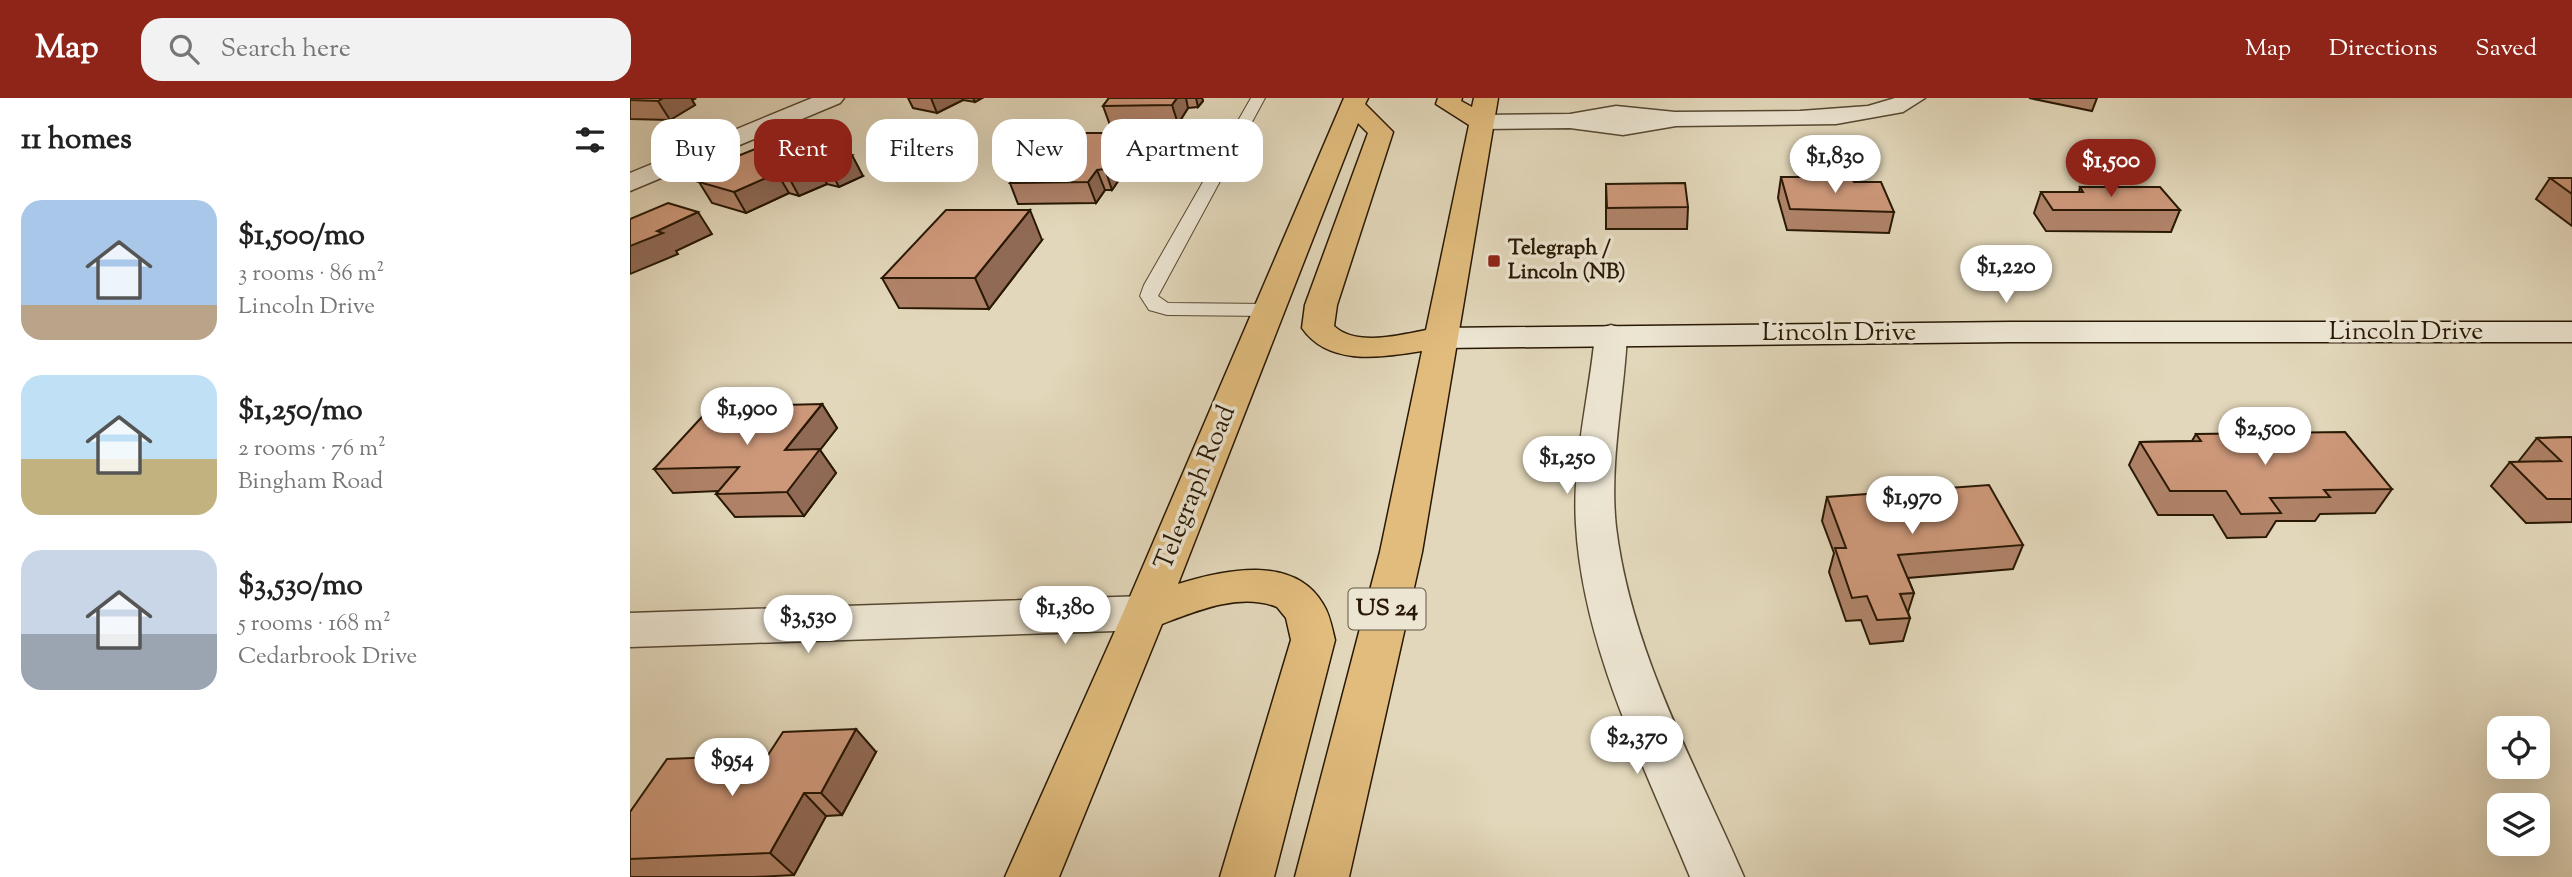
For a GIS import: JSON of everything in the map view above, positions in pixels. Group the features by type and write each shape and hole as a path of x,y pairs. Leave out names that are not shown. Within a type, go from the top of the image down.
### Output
{"highway":[{"path":"1450,98 1448,104 1484,110"},
{"name":"Telegraph Road","path":"1032,877 1145,612 1354,101"},
{"path":"1354,101 1381,132 1321,305 1318,328 1323,337 1337,345 1358,348 1442,338"},
{"name":"US 24","path":"1322,877 1401,552 1484,110"},
{"path":"1145,612 1198,592 1244,586 1269,587 1288,593 1304,608 1312,621 1313,640 1247,877"}],"street":[{"path":"630,183 832,98"},
{"path":"1484,110 1596,127 1633,129 1675,119 1857,116 1900,106 1913,98"},
{"name":"Lincoln Drive","path":"1442,338 1611,335 2572,332"},
{"path":"1611,335 1596,524 1604,575 1622,648 1717,877"},
{"path":"630,630 984,615 1145,612"}],"lane":[{"path":"1258,98 1149,296 1156,306 1167,309 1269,310"}],"building":[{"path":"630,98 663,98 658,101"},
{"path":"1109,98 1177,98 1172,105 1103,106"},
{"path":"1087,133 1101,133 1101,170 1097,170 1088,182 1010,183 1087,182"},
{"path":"754,149 754,182 757,182 734,192 699,182 740,182 740,155"},
{"path":"1781,177 1851,177 1854,182 1881,182 1894,212 1790,209"},
{"path":"2550,178 2572,178 2572,194"},
{"path":"1685,183 1688,207 1607,208 1606,184"},
{"path":"2080,187 2160,187 2180,210 2053,210 2041,192 2083,192"},
{"path":"668,203 698,212 657,231 663,233 630,246 630,219"},
{"path":"946,210 1030,210 975,278 882,278"},
{"path":"822,404 785,450 820,449 787,492 716,494 739,467 654,469 711,407"},
{"path":"2345,432 2392,489 2324,490 2330,497 2270,498 2281,513 2241,514 2226,491 2170,491 2140,442 2201,441 2196,434"},
{"path":"2572,437 2572,499 2547,499 2510,462 2561,461 2537,438"},
{"path":"1989,485 2023,545 1898,555 1914,593 1900,594 1910,618 1877,620 1867,596 1852,598 1835,548 1846,548 1827,497"},
{"path":"856,729 821,793 804,793 770,853 630,859 630,812 667,759 768,755 783,732"}],"place":[{"name":"Telegraph / Lincoln (NB)","path":"1494,261"}]}
